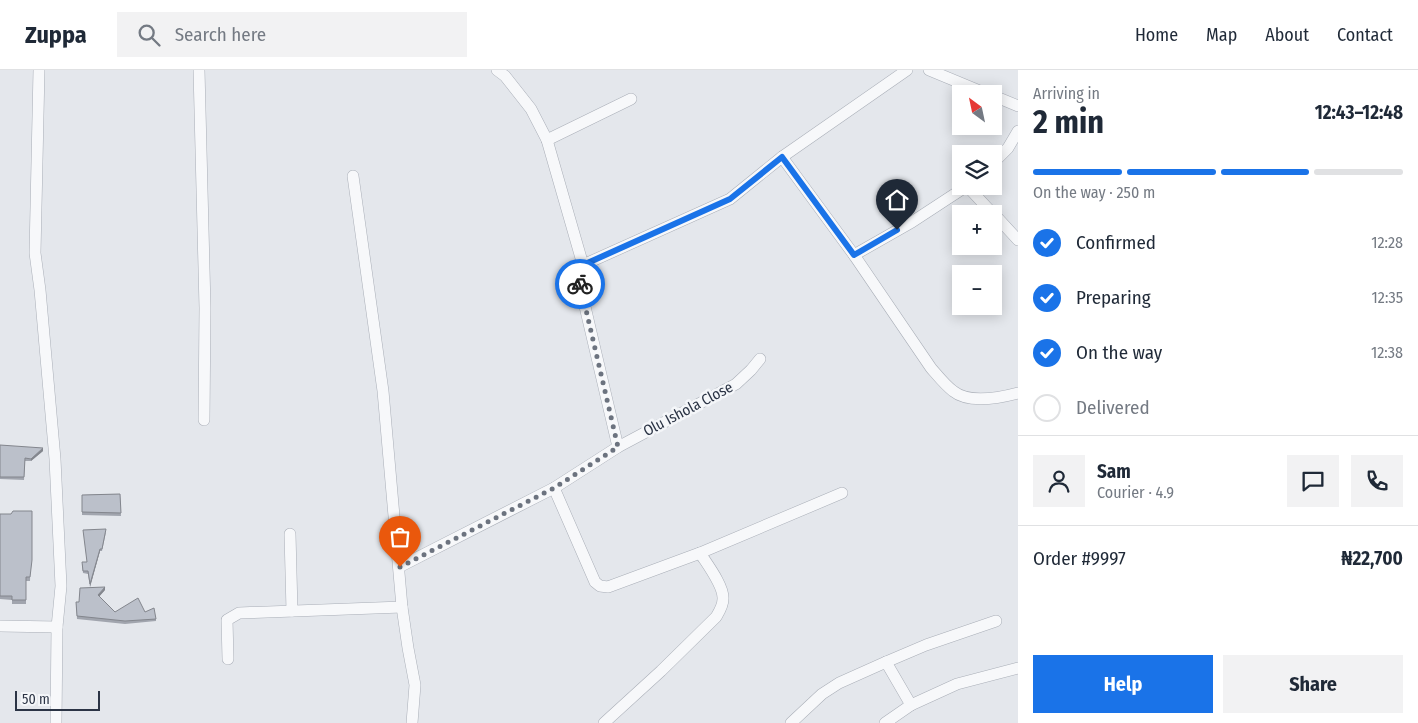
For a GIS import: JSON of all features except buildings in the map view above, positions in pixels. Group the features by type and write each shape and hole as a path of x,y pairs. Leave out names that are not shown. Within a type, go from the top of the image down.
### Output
{"street":[{"path":"39,70 35,253 55,459 61,586 57,627 56,723"},
{"path":"199,70 205,298 204,420"},
{"path":"497,70 531,109 547,140 583,265 579,281 618,447"},
{"path":"583,265 730,199 782,157 907,70"},
{"path":"929,70 965,85"},
{"path":"547,140 631,99"},
{"path":"1002,99 1018,106"},
{"path":"1002,154 1018,131"},
{"path":"782,157 854,255 931,368 953,391 962,397 976,398 1018,393"},
{"path":"353,176 382,392 400,567 402,607 415,684 412,723"},
{"path":"854,255 912,222 967,186 985,205"},
{"path":"1002,223 1018,240"},
{"name":"Olu Ishola Close","path":"400,567 554,488 618,447 736,384 760,360"},
{"path":"554,488 595,582 600,586 608,587 700,553 842,493"},
{"path":"290,534 292,611"},
{"path":"604,723 674,658 716,617 721,609 722,590 700,553"},
{"path":"228,659 227,620 239,613 402,607"},
{"path":"791,723 822,694 839,683 926,645 996,621"},
{"path":"0,626 57,627"},
{"path":"886,662 911,705"},
{"path":"884,723 911,705 957,684 1018,668"}],"way so far":[{"path":"400,567 554,488 618,447 580,284"}],"route":[{"path":"580,284 583,265 730,199 782,157 854,255 897,230"}]}
